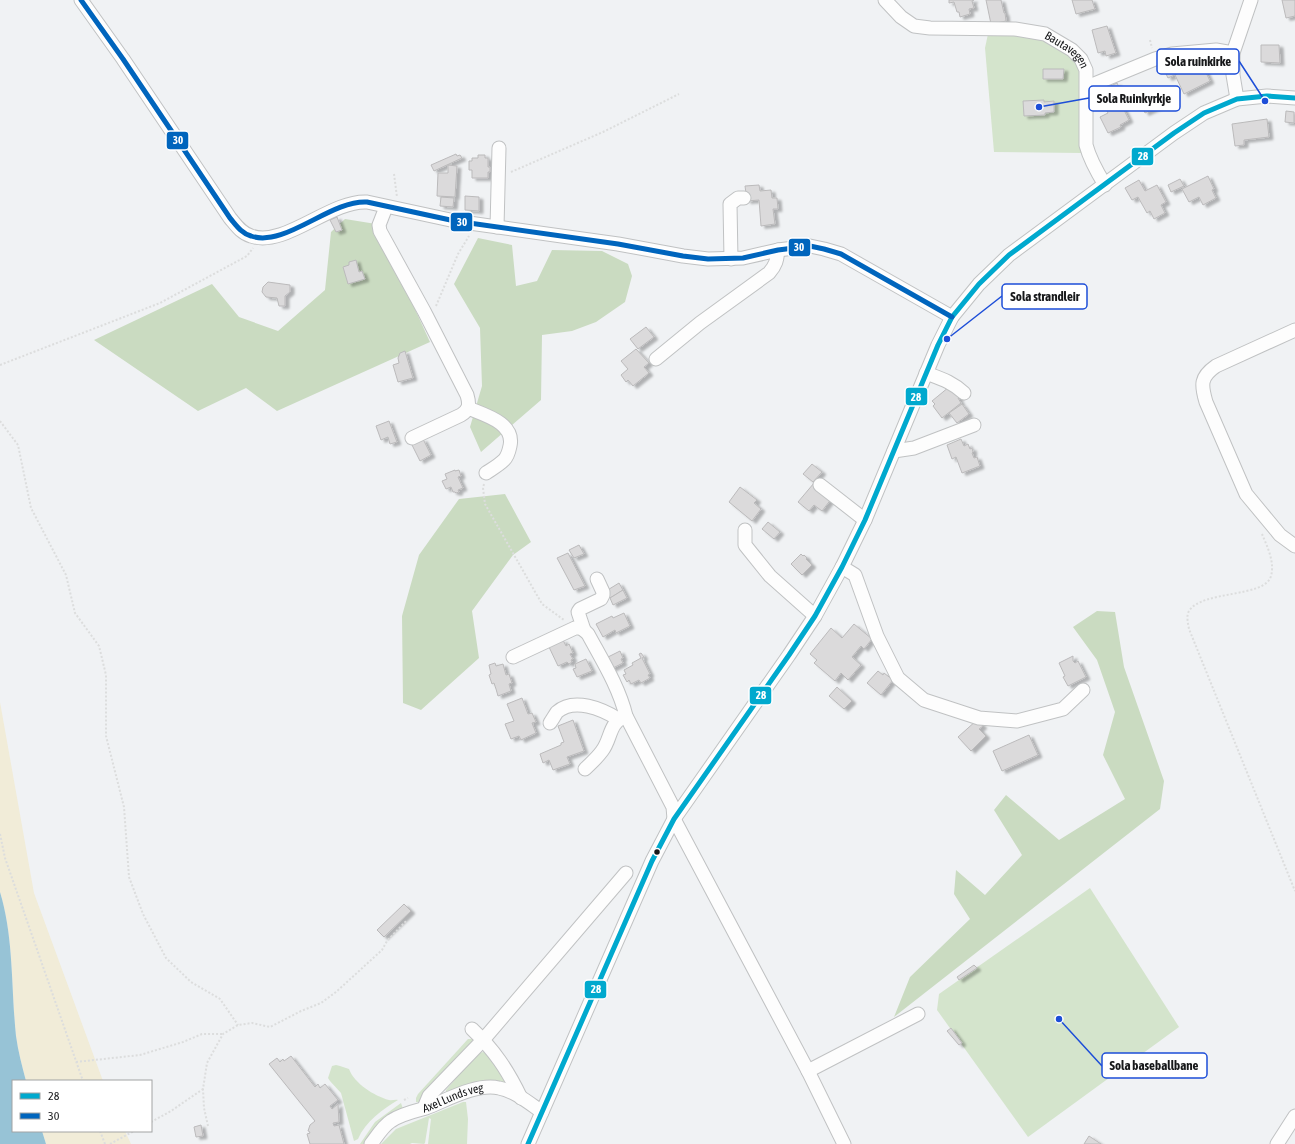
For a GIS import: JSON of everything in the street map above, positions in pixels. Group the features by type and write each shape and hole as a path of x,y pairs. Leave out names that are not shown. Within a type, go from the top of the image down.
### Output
{"street":[{"path":"81,0 149,96 230,218 240,230 249,236 259,238 272,237 285,233 346,205 357,202 367,202 455,221 618,244 708,259 743,258 778,250 810,246 824,248 841,254 952,316"},
{"name":"Bautavegen","path":"885,0 901,17 914,26 930,28 1015,29 1045,34 1072,50 1081,59 1086,70 1087,87 1155,59 1172,54 1216,50 1233,53"},
{"path":"1237,99 1233,53 1251,0"},
{"path":"1087,87 1086,145 1089,157 1105,184"},
{"path":"528,1144 652,861 674,819 815,616 842,567 865,520 926,373 952,316 979,284 1009,255 1174,133 1222,104 1237,99 1267,96 1295,98"},
{"path":"497,227 499,148"},
{"path":"731,259 730,204 738,198 744,198"},
{"path":"386,207 379,225 380,231 430,322 467,395 469,403 466,412 412,438"},
{"path":"656,359 700,323 769,273 777,260 778,250"},
{"path":"1295,330 1216,366 1206,375 1202,386 1206,402 1246,494 1280,535 1295,546"},
{"path":"926,373 946,380 955,385 964,393"},
{"path":"468,408 497,421 506,427 510,434 511,441 509,452 505,460 486,473"},
{"path":"894,451 914,448 974,425"},
{"path":"820,485 865,520"},
{"path":"745,530 745,545 770,576 815,616"},
{"path":"842,567 855,575 877,636 898,678 924,700 979,718 1017,721 1063,709 1083,690"},
{"path":"579,629 578,612 580,609 600,599 603,595 597,579"},
{"path":"514,657 579,629"},
{"path":"579,629 588,634 606,668 622,702 622,717 674,806 674,819 808,1071 844,1144"},
{"path":"550,723 557,713 565,708 573,706 596,708 622,717"},
{"path":"585,769 603,751 613,726 622,717"},
{"path":"424,1108 429,1096 483,1040 626,873"},
{"path":"808,1071 918,1014"},
{"path":"472,1028 495,1053 514,1082 521,1098"},
{"name":"Axel Lunds veg","path":"371,1144 391,1120 468,1091 484,1088 499,1088 521,1098 542,1112"},
{"path":"1277,1144 1295,1116"}],"path":[{"path":"498,178 603,132 679,94"},
{"path":"394,174 396,196 402,210"},
{"path":"0,365 160,303 247,256 259,238"},
{"path":"430,322 458,254 467,239"},
{"path":"0,421 18,445 31,508 66,575 75,613 99,646 106,674 106,736 124,807 129,877 143,914 166,958 191,982 220,999 238,1025"},
{"path":"486,473 483,488 485,504 542,604 579,629"},
{"path":"1260,528 1269,549 1272,566 1271,577 1266,584 1256,589 1206,600 1194,606 1188,612 1187,619 1189,629 1295,891"},
{"path":"0,834 5,858 83,1080"},
{"path":"208,1126 204,1108 203,1090 207,1063 223,1034 238,1025 252,1023 270,1027 301,1011 321,1003 336,992 382,950 387,941 407,920"},
{"path":"76,1062 140,1055 183,1042 202,1034 223,1034"},
{"path":"152,1121 172,1111 203,1090"},
{"path":"100,1132 105,1144"},
{"path":"110,1144 132,1132"}],"green space":[{"path":"988,34 1034,37 1045,40 1077,60 1081,67 1081,153 994,152 985,48"},
{"path":"345,219 376,224 430,342 277,411 246,388 198,411 94,340 212,284 239,317 278,331 325,290 331,232"},
{"path":"478,238 512,245 516,286 537,281 552,250 602,251 628,264 632,276 625,302 596,322 572,331 542,335 541,400 481,452 470,427 482,386 480,328 454,284"},
{"path":"505,494 531,542 513,555 472,611 479,658 421,710 403,703 402,616 419,555 459,499"},
{"path":"1097,611 1115,612 1124,667 1164,781 1160,809 894,1017 910,977 970,919 954,894 956,870 985,895 1022,855 994,810 1006,795 1059,840 1125,799 1103,755 1115,712 1097,660 1073,627"},
{"path":"1090,888 1179,1027 1028,1137 937,1010 939,994"},
{"path":"468,1039 472,1039 472,1043 421,1102 416,1102 418,1094"},
{"path":"478,1053 488,1053 506,1080 505,1083 490,1081 475,1082 446,1092 446,1090 474,1057"},
{"path":"336,1065 349,1069 355,1079 371,1092 389,1100 398,1100 375,1116 365,1127 358,1139 354,1141 341,1093 328,1078 332,1066"},
{"path":"466,1102 468,1119 467,1144 428,1144 431,1119 429,1118 424,1144 381,1144 396,1129"},
{"path":"401,1103 403,1109 366,1144 360,1144 375,1122"}],"sand":[{"path":"0,702 34,893 103,1080 26,1080 16,1036 8,927 0,892"},
{"path":"42,1132 125,1132 131,1144 46,1144"}],"water":[{"path":"0,892 5,909 10,945 16,1036 26,1080 12,1080 12,1132 42,1132 46,1144 0,1144"}],"building":[{"path":"949,0 974,0 972,1 974,8 969,9 970,14 960,17 954,2 949,3"},
{"path":"986,0 1001,0 1006,21 991,24"},
{"path":"1072,0 1092,0 1095,9 1076,14"},
{"path":"1282,0 1295,0 1295,16 1286,18"},
{"path":"1107,26 1116,53 1106,56 1105,51 1098,53 1092,30"},
{"path":"1261,45 1279,45 1280,63 1261,62"},
{"path":"1176,61 1181,72 1168,78 1163,68"},
{"path":"1201,62 1210,81 1184,94 1175,75"},
{"path":"1043,69 1064,69 1063,79 1043,79"},
{"path":"1117,83 1123,95 1108,102 1102,90"},
{"path":"1161,87 1168,102 1145,113 1138,98"},
{"path":"1118,98 1129,120 1120,125 1121,127 1108,133 1100,117 1108,113 1104,105"},
{"path":"1044,100 1044,102 1054,101 1054,112 1045,113 1045,115 1024,116 1023,101"},
{"path":"1286,111 1294,112 1294,123 1285,122"},
{"path":"1267,119 1269,137 1244,140 1244,145 1235,146 1232,124"},
{"path":"456,154 457,156 460,155 462,158 434,171 431,165"},
{"path":"478,155 485,155 485,158 488,158 488,167 490,167 490,172 488,172 488,178 472,178 472,170 469,170 469,161 472,161 472,158 478,158"},
{"path":"448,165 457,166 455,197 437,196 438,173 448,173"},
{"path":"1208,176 1216,198 1203,205 1199,197 1189,202 1182,189"},
{"path":"1180,179 1184,186 1171,192 1168,185"},
{"path":"1139,180 1145,191 1157,185 1166,202 1161,205 1165,213 1154,219 1150,211 1147,213 1138,197 1132,200 1125,188"},
{"path":"759,185 760,191 771,190 772,198 777,198 778,209 773,209 775,224 761,226 759,200 747,201 745,186"},
{"path":"465,196 479,197 479,211 465,210"},
{"path":"441,197 454,198 453,207 440,206"},
{"path":"337,217 342,230 336,232 330,220"},
{"path":"356,260 359,272 362,271 365,279 348,284 343,267 349,265 349,262"},
{"path":"268,282 290,285 290,292 285,296 285,306 279,306 277,298 266,297 262,292 263,287"},
{"path":"646,327 654,337 638,349 630,339"},
{"path":"636,349 649,363 644,367 649,373 633,386 628,380 626,382 621,375 628,369 621,361"},
{"path":"405,351 413,378 398,382 393,365 399,363 398,358 400,353"},
{"path":"949,387 953,393 957,390 961,396 958,398 961,403 942,418 933,406 935,404 932,401"},
{"path":"962,404 969,414 957,423 949,413"},
{"path":"389,421 397,442 390,444 388,437 381,440 376,426"},
{"path":"423,439 431,455 420,461 412,445"},
{"path":"961,439 964,446 968,444 970,449 972,448 974,458 977,457 980,466 962,473 956,457 952,459 947,445"},
{"path":"812,464 822,472 813,482 803,474"},
{"path":"459,470 461,476 458,477 463,488 458,490 459,492 456,493 453,492 451,487 446,489 442,481 447,479 445,474"},
{"path":"814,483 832,498 822,511 814,505 809,511 798,502"},
{"path":"740,487 757,500 754,503 761,509 752,521 729,502"},
{"path":"768,522 780,532 774,539 762,529"},
{"path":"579,545 584,554 574,558 569,550"},
{"path":"568,553 585,586 574,590 557,558"},
{"path":"801,554 807,558 806,559 812,565 802,575 791,564"},
{"path":"619,583 623,590 610,598 606,591"},
{"path":"623,590 627,598 613,605 610,598"},
{"path":"624,613 630,626 616,633 615,630 603,637 596,624 612,616 613,618"},
{"path":"854,624 872,639 864,649 861,646 852,657 861,665 848,680 841,673 835,681 814,663 817,660 810,654 831,628 842,638"},
{"path":"563,640 566,646 569,644 573,653 570,654 573,659 569,664 567,662 558,666 549,647"},
{"path":"620,651 623,658 621,659 623,663 611,669 606,658"},
{"path":"641,653 644,657 642,658 650,674 648,675 650,678 641,683 639,680 631,684 629,680 627,682 623,675 626,674 624,670 641,658 639,654"},
{"path":"1073,656 1073,661 1075,663 1078,661 1086,677 1068,686 1063,677 1065,676 1059,663"},
{"path":"586,659 592,671 577,677 573,669 576,668 575,664"},
{"path":"495,663 496,666 503,664 506,675 509,674 512,683 509,684 511,691 498,696 494,683 492,684 489,675 491,674 489,665"},
{"path":"878,671 883,675 884,673 893,680 881,695 867,683"},
{"path":"837,687 852,701 844,709 829,696"},
{"path":"522,698 528,714 532,713 536,722 532,723 536,733 521,740 519,736 511,739 505,724 514,721 507,704"},
{"path":"573,720 584,751 567,757 570,764 553,770 549,760 543,763 540,754 561,745 561,743 564,742 558,726"},
{"path":"977,720 983,726 979,729 986,736 971,751 958,737"},
{"path":"1029,735 1038,755 1002,771 993,751"},
{"path":"404,904 411,911 384,937 377,930"},
{"path":"974,965 977,968 959,980 957,977"},
{"path":"951,1028 962,1043 959,1045 947,1031"},
{"path":"291,1056 315,1087 318,1084 320,1088 325,1084 338,1100 330,1106 332,1109 338,1104 339,1122 333,1123 334,1126 339,1125 344,1144 310,1144 307,1134 310,1133 308,1131 310,1125 315,1121 269,1064 277,1058 280,1062"},
{"path":"201,1125 203,1136 196,1137 194,1127"},
{"path":"1089,1136 1101,1144 1084,1144"}],"transit line":[{"name":"30","path":"81,0 123,59 230,218 247,235 264,238 278,235 293,230 338,208 353,203 367,202 455,221 618,244 708,259 743,258 778,250 810,246 841,254 952,317"},
{"name":"28","path":"528,1144 652,861 674,819 815,616 842,567 865,520 938,345 952,317 979,284 1009,255 1174,133 1204,113 1237,99 1267,96 1295,98"}],"place":[{"name":"Sola ruinkirke","path":"1265,101"},
{"name":"Sola Ruinkyrkje","path":"1039,107"},
{"name":"Sola strandleir","path":"947,339"},
{"name":"Sola baseballbane","path":"1059,1019"}]}
